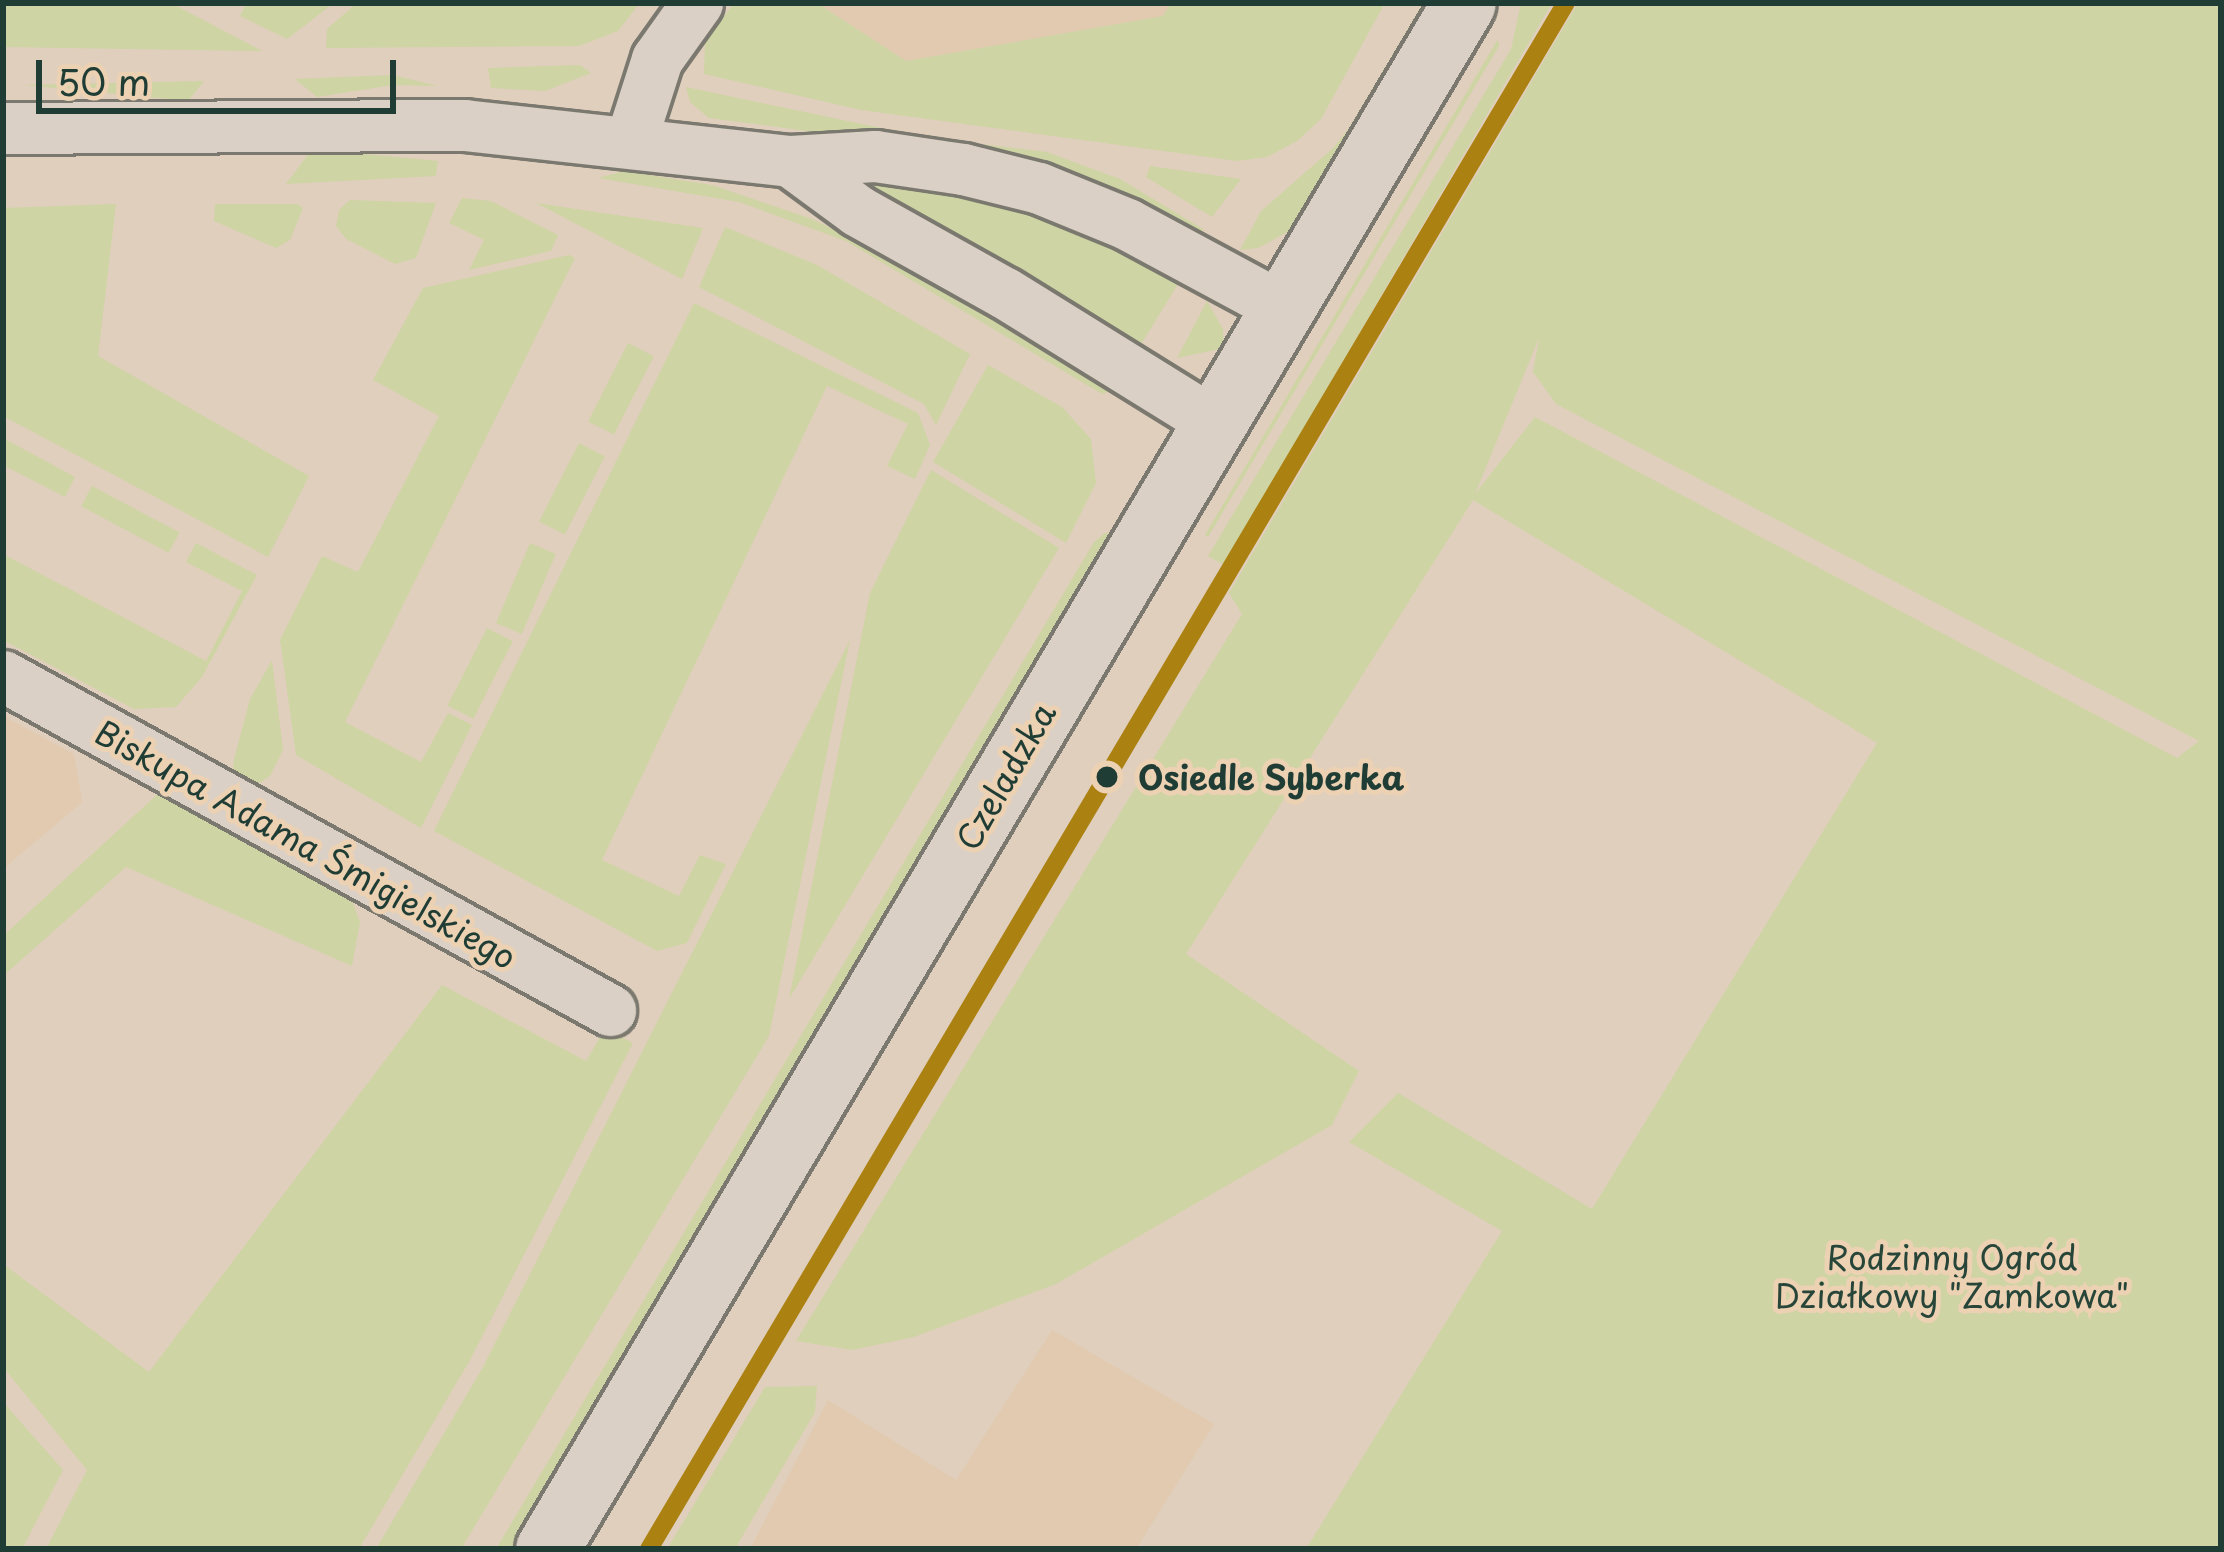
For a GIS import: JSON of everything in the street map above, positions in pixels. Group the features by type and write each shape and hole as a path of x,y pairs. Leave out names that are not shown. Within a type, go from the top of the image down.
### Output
{"main road":[{"name":"Czeladzka","path":"547,1549 1464,3"}],"street":[{"path":"632,140 657,59 698,3"},
{"path":"3,128 464,125 790,161 875,156 963,169 1039,188 1127,224 1281,307"},
{"path":"790,161 858,211 1213,422"},
{"name":"Biskupa Adama Śmigielskiego","path":"3,676 610,1010"}],"shaded area":[{"path":"817,3 1171,3 1164,16 906,61"},
{"path":"3,716 74,754 82,802 3,869"},
{"path":"1052,1330 1214,1424 1136,1549 750,1549 828,1400 956,1480"}],"green space":[{"path":"3,3 171,3 262,51 3,47"},
{"path":"247,3 334,3 287,39 240,16"},
{"path":"357,3 640,3 618,31 579,46 326,48 327,29"},
{"path":"734,3 817,3 906,61 1163,16 1171,3 1385,3 1321,119 1297,141 1267,157 1237,161 861,110 704,74 705,42"},
{"path":"1423,3 1432,3 1293,229 1258,248 1240,250 1261,211 1349,128"},
{"path":"1521,3 1552,3 1224,565 1208,556 1511,49"},
{"name":"Rodzinny Ogród Działkowy \"Zamkowa\"","path":"1578,3 2221,3 2221,1549 1306,1549 1502,1231 1349,1142 1398,1093 1592,1209 1877,743 1473,500 1186,954 1359,1071 1332,1125 1056,1284 914,1337 852,1350 796,1341 1242,614 1229,593","holes":["1539,338 1533,372 1556,404 2199,741 2177,758 1535,417 1475,494"]},
{"path":"1498,39 1499,46 1208,537 1205,535"},
{"path":"580,65 591,73 545,91 491,88 488,68"},
{"path":"392,75 438,86 393,85 317,97 295,79"},
{"path":"204,81 188,101 24,85"},
{"path":"686,87 924,137 1047,152 1120,179 1203,229 1201,241 963,152 709,118 690,102"},
{"path":"312,149 438,161 436,176 286,184"},
{"path":"1150,166 1241,179 1212,217 1146,177"},
{"path":"624,171 712,185 812,219 911,266 1114,389 1102,394 846,241 739,202 598,178"},
{"path":"873,177 1015,204 1102,235 1183,276 1140,346 871,191 865,181"},
{"path":"462,198 491,201 558,235 551,251 469,270 484,240 449,223"},
{"path":"350,200 436,203 416,258 395,264 346,239 336,226 339,210"},
{"path":"536,203 703,228 682,279"},
{"path":"116,204 98,356 309,476 268,557 3,416 3,208"},
{"path":"215,204 297,204 303,208 290,240 276,248 214,221"},
{"path":"725,227 817,265 970,354 936,425 924,404 699,287"},
{"path":"569,255 575,258 345,722 421,762 448,713 472,725 421,828 296,755 280,640 322,556 358,572 439,416 373,380 423,288"},
{"path":"1207,301 1223,329 1224,348 1177,358"},
{"path":"694,303 918,413 930,445 915,479 887,466 908,424 827,386 602,860 679,896 700,855 726,864 687,943 657,951 434,831"},
{"path":"628,343 654,356 614,435 588,421"},
{"path":"988,365 1062,407 1091,439 1096,483 1066,543 933,462"},
{"path":"3,438 75,477 65,497 3,465"},
{"path":"579,443 605,456 565,535 539,521"},
{"path":"931,470 1059,548 789,999 870,593"},
{"path":"92,486 179,532 169,553 81,506"},
{"path":"1105,533 1116,534 511,1549 496,1549 1094,542"},
{"path":"196,543 257,575 202,677 176,707 134,709 3,640 3,554 206,661 242,591 186,562"},
{"path":"530,543 556,554 522,634 496,623"},
{"path":"487,628 513,641 473,719 448,706"},
{"path":"850,640 769,1036 461,1549 376,1549 483,1367"},
{"path":"272,660 283,750 270,776 250,789 232,777 234,759 250,699"},
{"path":"161,791 349,892 360,922 352,966 126,867 3,976 3,936"},
{"path":"442,985 586,1061 605,1029 633,1043 470,1360 359,1549 46,1549 87,1470 3,1367 3,1264 149,1372"},
{"path":"817,1386 815,1412 735,1549 667,1549 765,1387"},
{"path":"3,1402 63,1470 22,1549 3,1549"}],"transit line":[{"path":"649,1549 1566,3"}],"place":[{"name":"Osiedle Syberka","path":"1107,777"}]}
